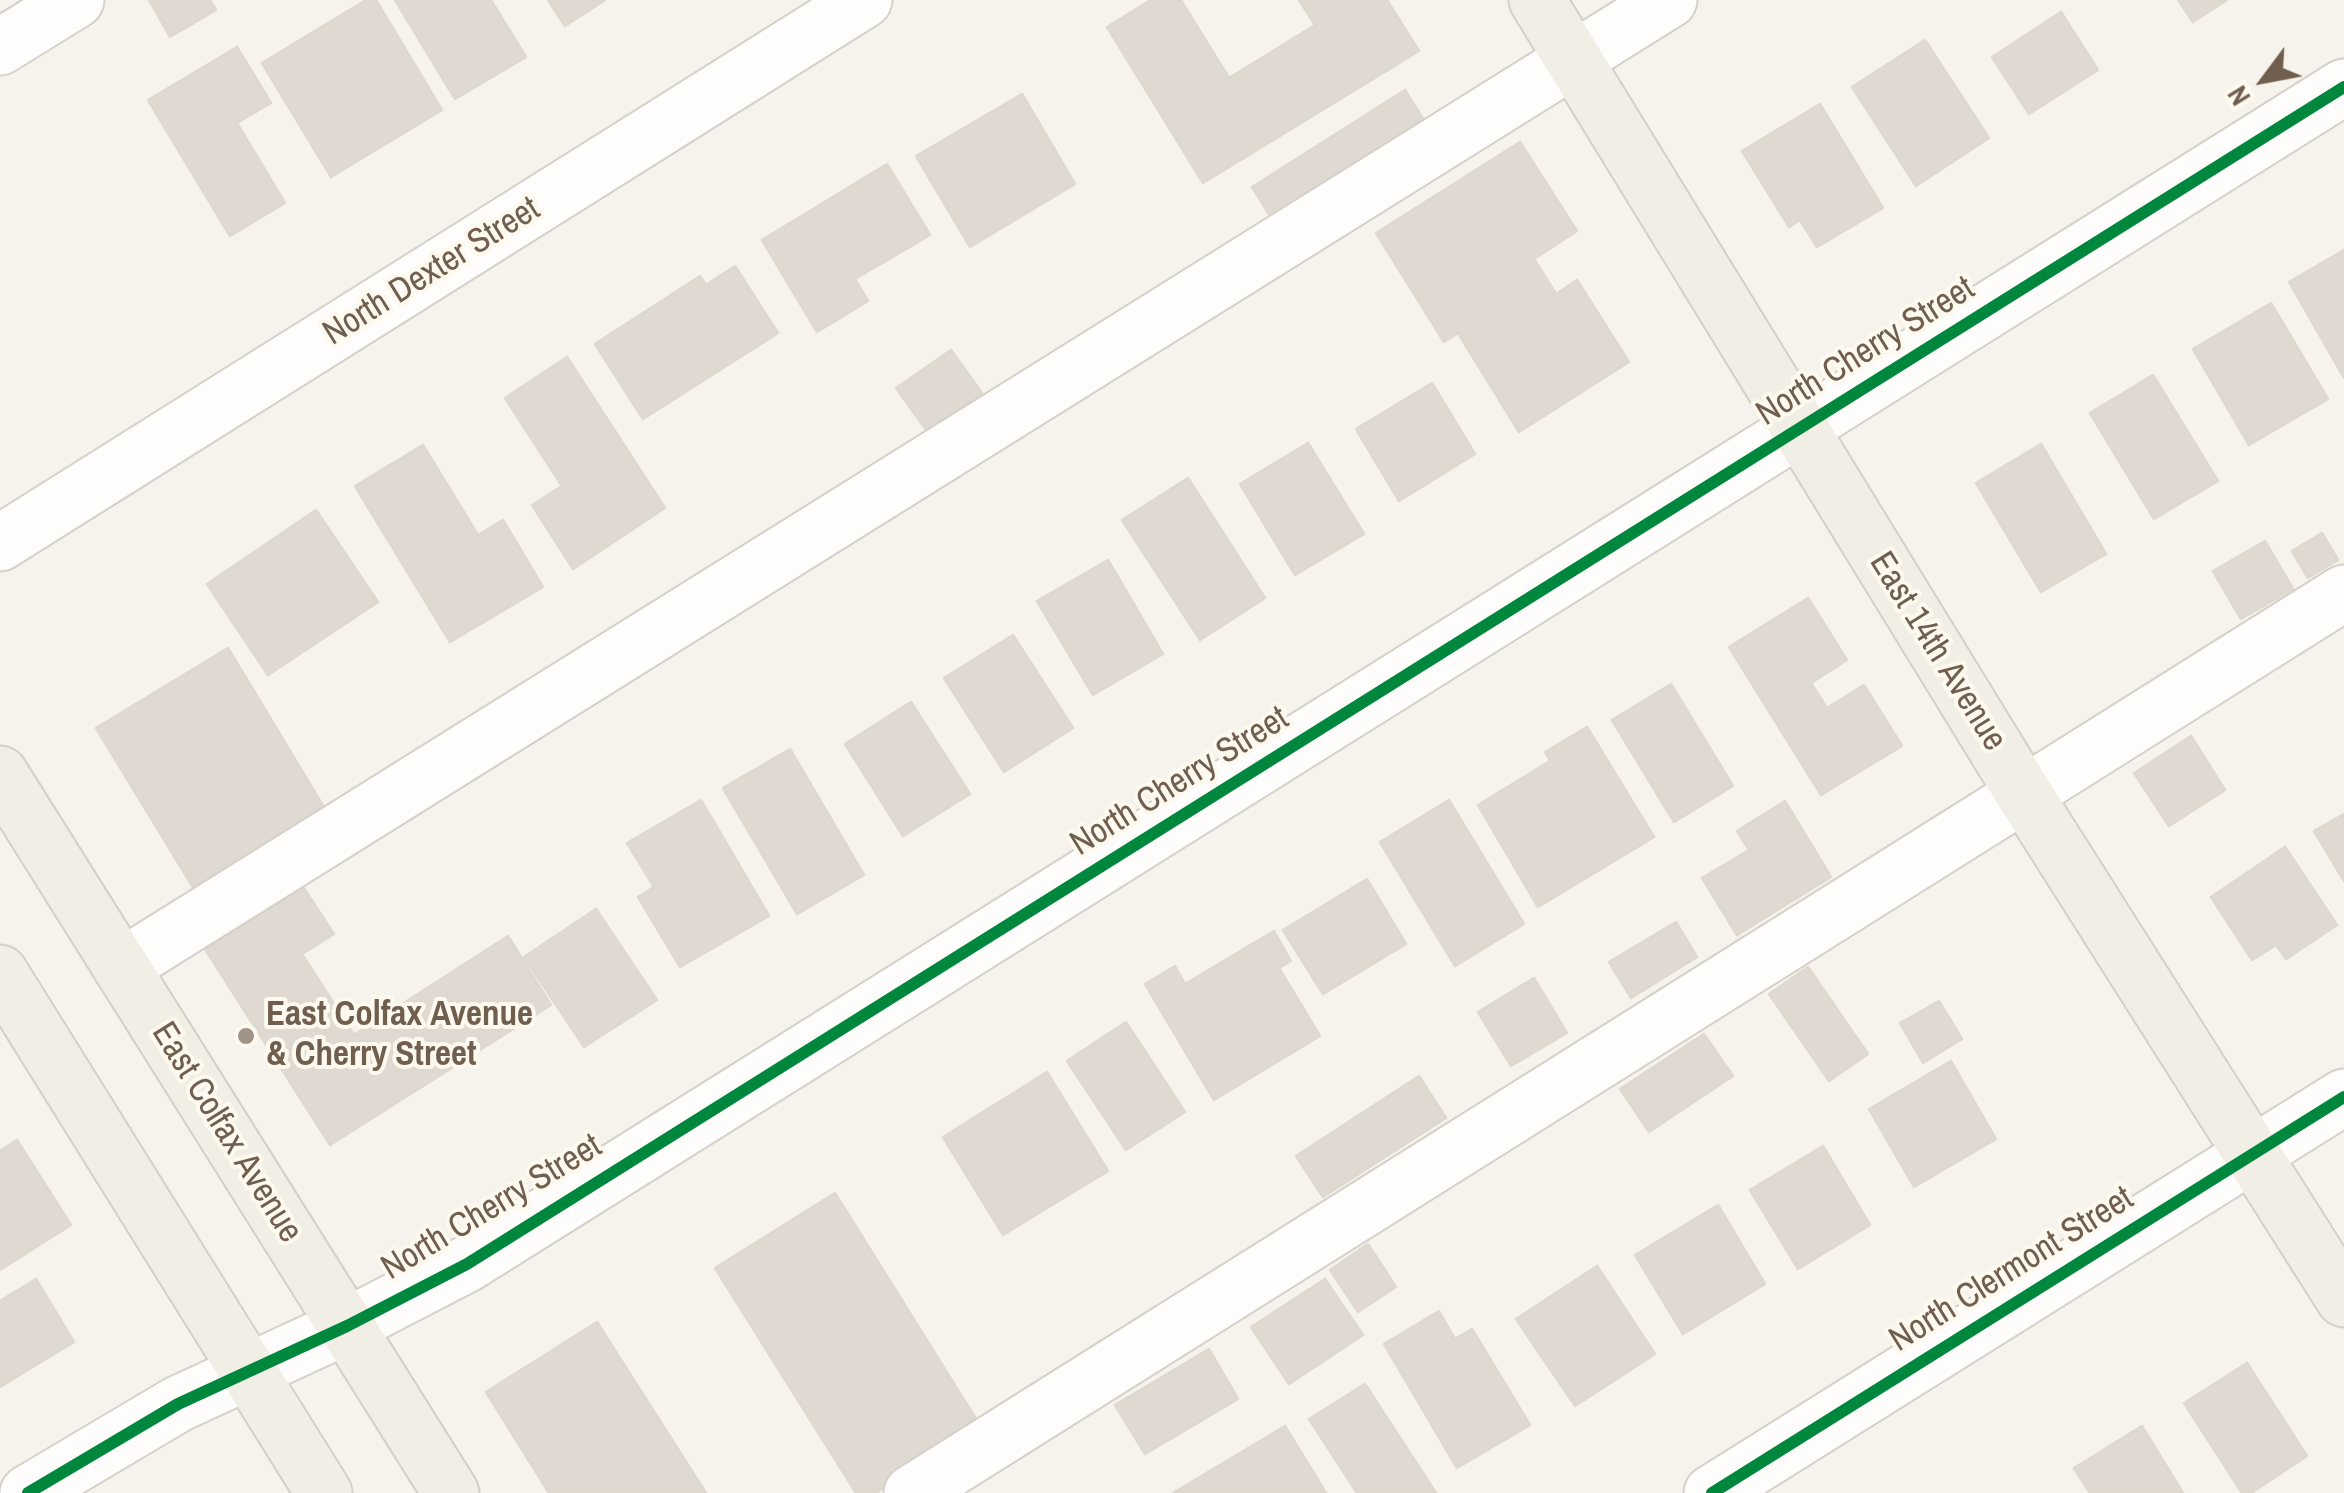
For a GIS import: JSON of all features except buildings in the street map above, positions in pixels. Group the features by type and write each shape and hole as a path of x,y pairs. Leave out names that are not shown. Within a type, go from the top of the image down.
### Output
{"main road":[{"name":"East 14th Avenue","path":"1537,0 2024,794 2344,1299"},
{"name":"East Colfax Avenue","path":"0,774 450,1493"},
{"path":"0,973 324,1493"}],"street":[{"path":"0,48 76,0"},
{"name":"North Dexter Street","path":"0,543 864,0"},
{"path":"122,967 1669,0"},
{"name":"North Cherry Street","path":"28,1493 127,1432 467,1264 2344,86"},
{"path":"912,1493 2344,593"},
{"name":"North Clermont Street","path":"1712,1493 2344,1097"}],"cycle path":[{"path":"28,1493 178,1404 347,1326 467,1264 2344,87"},
{"path":"1712,1493 2344,1097"}],"place":[{"name":"East Colfax Avenue & Cherry Street","path":"246,1036"}]}
